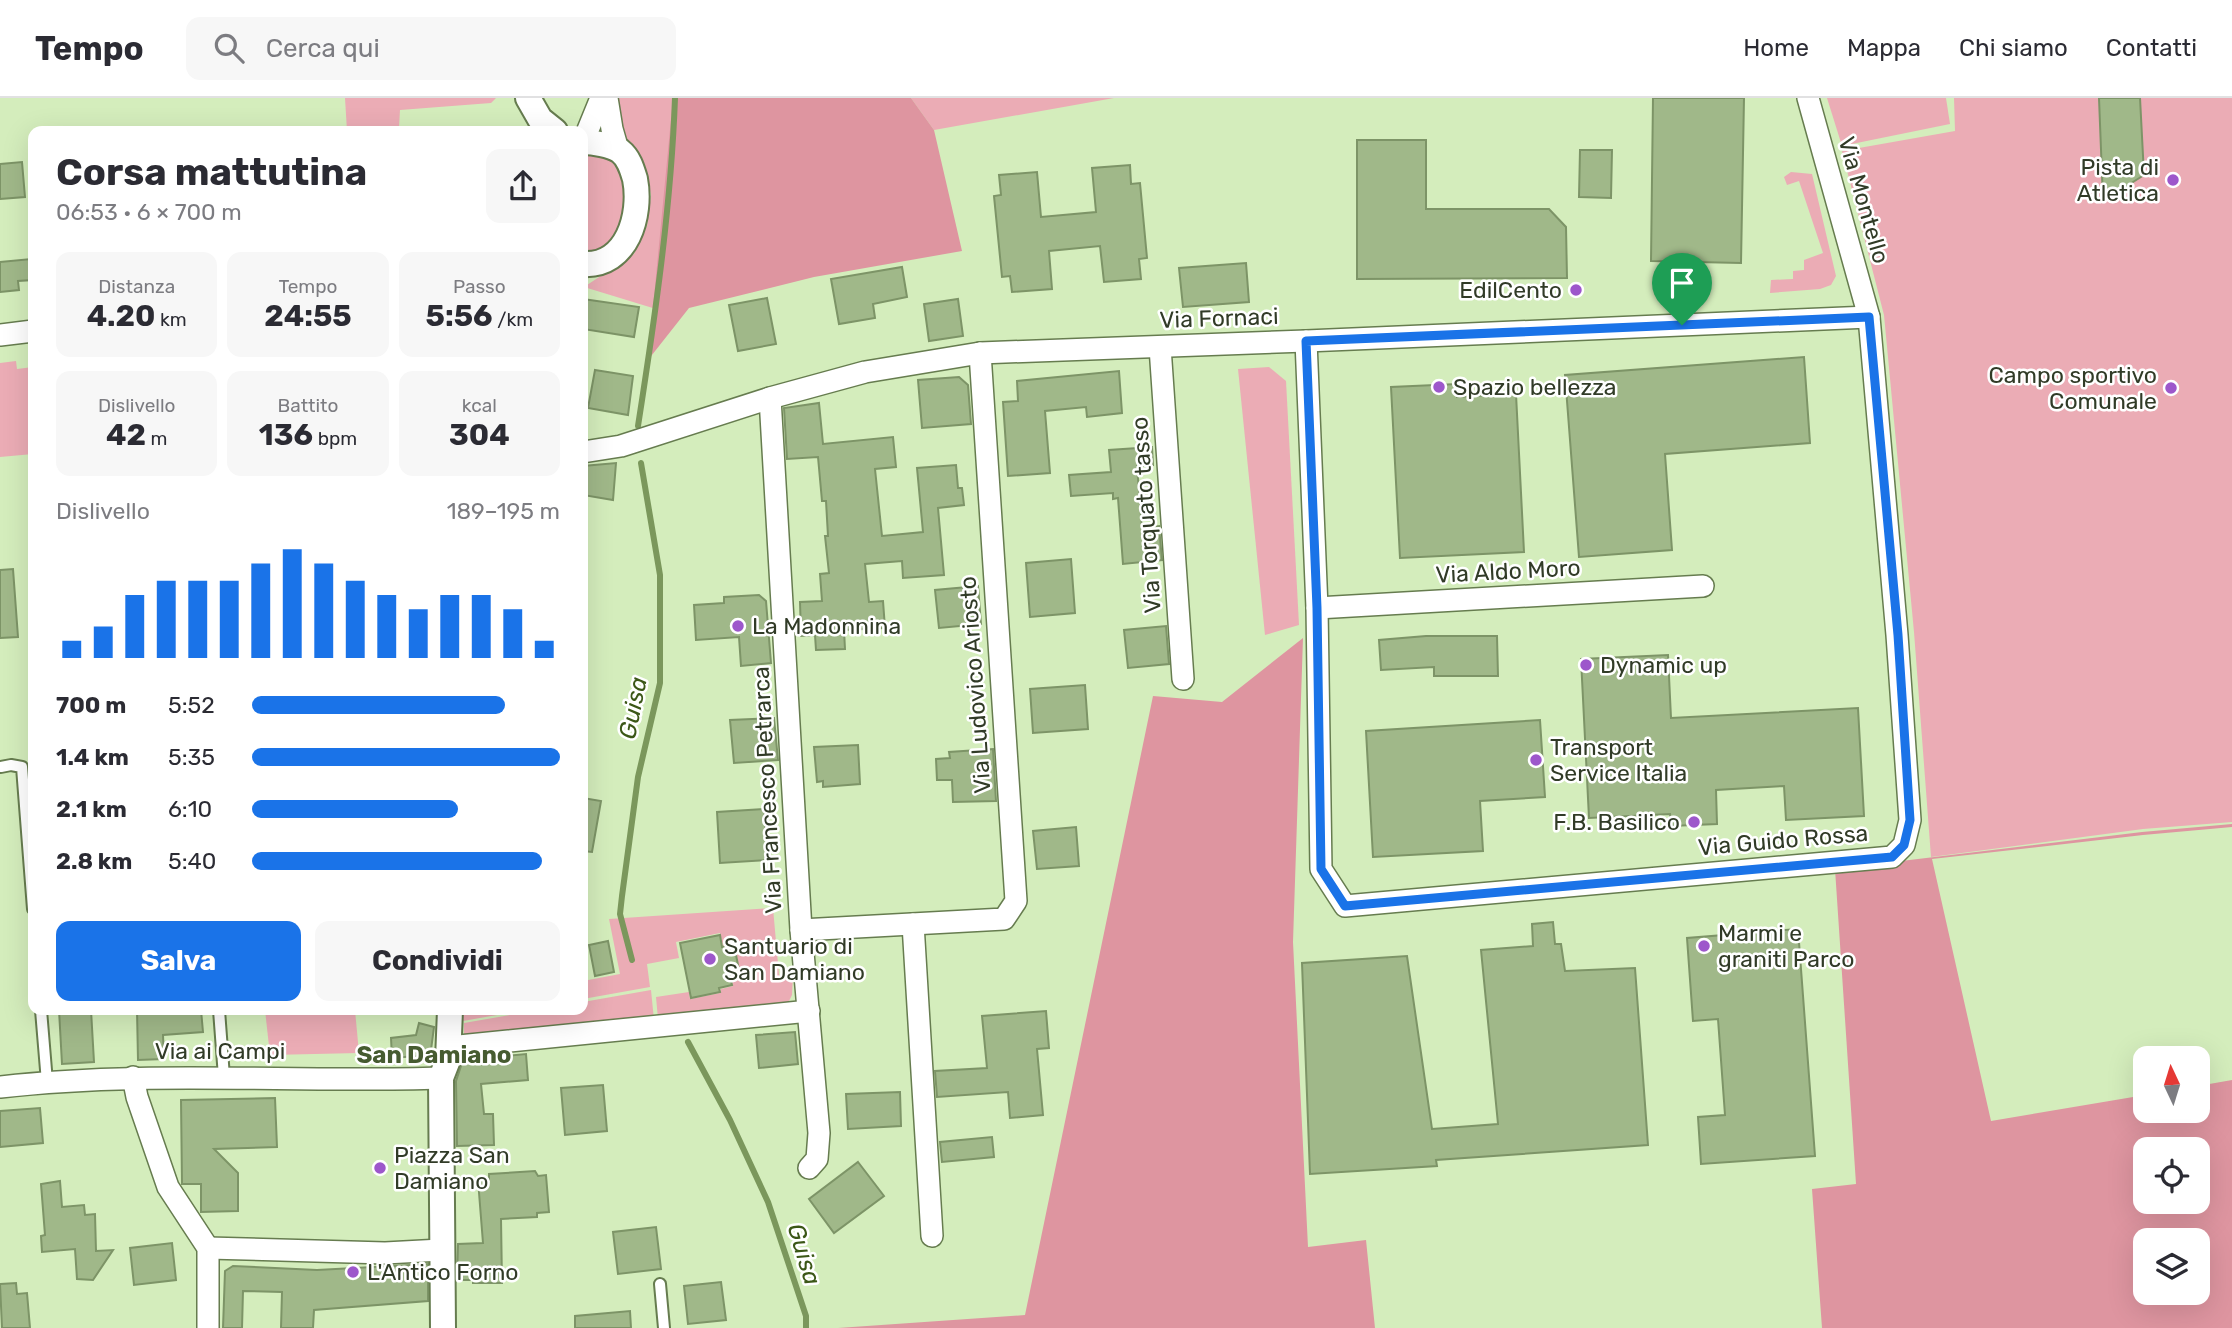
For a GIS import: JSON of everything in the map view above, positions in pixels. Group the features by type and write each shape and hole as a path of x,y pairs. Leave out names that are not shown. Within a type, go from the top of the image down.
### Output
{"street":[{"path":"524,126 525,98"},
{"path":"525,98 540,119 549,126"},
{"path":"588,130 601,98"},
{"path":"607,98 618,150"},
{"name":"Via Montello","path":"1808,98 1869,317"},
{"path":"588,143 618,150 628,159 633,173 637,204 634,223 627,240 609,257 588,266"},
{"name":"Via Fornaci","path":"588,451 621,446 770,398 865,372 980,353 1869,317"},
{"name":"Via Guido Rossa","path":"1317,608 1321,869 1345,906 1892,857 1904,845 1910,820 1898,635 1869,317"},
{"path":"0,335 28,332"},
{"path":"1306,341 1317,608"},
{"name":"Via Torquato tasso","path":"1160,347 1183,679"},
{"name":"Via Ludovico Ariosto","path":"801,930 1004,919 1016,901 980,353"},
{"name":"Via Francesco Petrarca","path":"770,398 801,930 819,1133 817,1159 809,1168"},
{"name":"Via Aldo Moro","path":"1317,608 1703,586"},
{"path":"913,924 932,1236"},
{"path":"449,1046 809,1011"},
{"path":"443,1328 441,1077 448,1060 450,1015"},
{"path":"133,1077 137,1097 168,1187 208,1248 208,1328"},
{"name":"Via ai Campi","path":"0,1087 133,1077 360,1080 441,1077"},
{"path":"208,1248 385,1253 441,1250"}],"lane":[{"path":"1,766 22,767 28,844"},
{"path":"41,1015 47,1082"},
{"path":"219,1015 224,1077"},
{"path":"660,1284 664,1328"}],"shaded area":[{"path":"345,98 496,98 491,103 400,110 399,126 347,126"},
{"path":"617,98 675,98 656,309 588,288 588,284 634,254 647,226 651,195 644,164 623,134"},
{"path":"673,98 911,98 934,130 962,251 814,277 689,308 648,360"},
{"path":"911,98 1114,98 934,130"},
{"path":"1827,98 1946,98 1950,124 1842,146"},
{"path":"1954,98 2232,98 2232,822 2143,829 1931,857 1914,632 1884,315 1842,151 1955,131"},
{"path":"588,153 607,158 616,164 622,173 627,198 617,237 599,252 588,253"},
{"path":"1791,172 1812,174 1836,276 1831,285 1820,289 1770,293 1771,280 1793,279 1793,271 1804,270 1804,260 1823,253 1799,181 1787,185 1784,177"},
{"path":"16,361 17,369 28,368 28,454 0,457 0,363"},
{"path":"1269,367 1286,381 1299,625 1265,635 1238,369"},
{"path":"1303,638 1293,942 1308,1247 1366,1240 1375,1328 838,1328 1025,1315 1153,696 1222,702"},
{"path":"2232,824 2232,827 1932,859 1991,1121 2133,1097 2133,1124 2210,1124 2210,1084 2232,1080 2232,1328 1822,1328 1812,1189 1856,1184 1835,869 2142,832"},
{"path":"773,908 779,975 793,974 792,995 788,1003 658,1019 656,997 689,992 690,999 720,993 721,989 733,986 731,978 741,976 734,944 723,946 720,933 676,942 679,958 647,964 650,987 588,998 588,980 620,974 609,919"},
{"path":"651,990 654,1020 464,1037 464,1023 510,1015 588,1015 588,1001"},
{"path":"266,1015 355,1015 359,1053 270,1055"},
{"path":"463,1015 497,1015 463,1021"}],"building":[{"path":"1653,98 1744,98 1741,263 1651,261"},
{"path":"2099,98 2140,98 2144,175 2103,201"},
{"path":"1357,140 1426,140 1426,209 1549,209 1566,227 1567,278 1357,279"},
{"path":"1580,150 1612,150 1611,198 1579,197"},
{"path":"22,162 25,197 0,199 0,164"},
{"path":"1130,165 1131,184 1140,183 1147,258 1139,259 1141,279 1104,282 1100,246 1049,251 1052,289 1012,292 1010,276 1002,277 994,196 1001,195 999,175 1037,172 1041,217 1096,212 1092,168"},
{"path":"28,259 28,280 18,281 19,290 0,292 0,262"},
{"path":"1246,263 1249,302 1183,307 1179,268"},
{"path":"902,267 907,297 873,304 875,318 839,324 831,279"},
{"path":"767,298 776,344 738,351 729,305"},
{"path":"958,299 963,336 929,341 924,304"},
{"path":"588,300 639,307 634,337 588,330"},
{"path":"1804,357 1810,443 1665,454 1672,550 1579,557 1565,375"},
{"path":"595,370 633,376 628,415 588,408"},
{"path":"1119,371 1122,413 1087,417 1086,407 1045,411 1050,473 1008,476 1003,402 1018,401 1017,381"},
{"path":"959,377 968,385 971,424 922,428 918,380"},
{"path":"1457,384 1457,397 1516,394 1524,552 1400,558 1391,387"},
{"path":"819,403 823,444 893,437 896,467 875,469 882,536 923,532 917,468 956,465 958,488 962,488 964,505 938,508 944,575 903,578 902,561 865,564 869,602 883,601 885,628 844,630 845,649 816,650 815,635 801,636 800,602 822,601 820,574 829,573 825,536 828,536 826,501 822,501 818,457 787,459 784,408"},
{"path":"1152,447 1153,465 1137,466 1142,528 1159,526 1162,560 1123,564 1118,498 1113,499 1113,493 1071,496 1069,475 1111,472 1109,450"},
{"path":"616,463 613,500 588,496 588,466"},
{"path":"1071,559 1075,613 1030,617 1026,563"},
{"path":"13,569 18,637 0,638 0,570"},
{"path":"978,586 981,624 939,628 935,590"},
{"path":"759,595 766,601 771,663 741,666 739,637 696,640 694,605 724,603 724,597"},
{"path":"1166,626 1169,664 1128,668 1124,630"},
{"path":"1426,636 1497,636 1498,676 1434,676 1434,667 1381,670 1379,640"},
{"path":"1668,655 1671,718 1858,708 1864,816 1786,820 1784,786 1716,790 1717,824 1671,826 1670,814 1589,818 1581,659"},
{"path":"1085,685 1088,729 1033,733 1030,689"},
{"path":"774,718 778,760 734,763 730,720"},
{"path":"1540,720 1545,797 1480,801 1483,851 1373,857 1366,731"},
{"path":"858,745 860,784 823,787 823,781 817,782 814,747"},
{"path":"993,749 996,801 953,802 952,780 937,780 936,759 950,758 949,752"},
{"path":"588,799 601,801 592,852 588,852"},
{"path":"764,809 767,860 720,863 717,812"},
{"path":"1076,827 1079,866 1037,869 1033,831"},
{"path":"1553,922 1555,944 1561,944 1565,971 1635,968 1648,1145 1436,1160 1437,1166 1310,1174 1302,963 1407,956 1432,1129 1498,1124 1481,950 1533,946 1532,924"},
{"path":"1798,929 1815,1156 1701,1164 1698,1117 1725,1115 1718,1019 1693,1021 1687,938"},
{"name":"Santuario di San Damiano","path":"720,935 722,947 734,945 740,975 730,977 732,985 719,988 720,992 691,998 680,943"},
{"path":"608,941 614,972 595,976 589,945"},
{"path":"1046,1011 1049,1048 1037,1049 1043,1115 1010,1118 1008,1092 937,1097 935,1071 987,1068 982,1016"},
{"path":"59,1015 91,1015 94,1062 62,1064"},
{"path":"137,1015 201,1015 203,1032 163,1035 164,1059 138,1060"},
{"path":"419,1023 434,1027 431,1050 417,1056 392,1058 391,1038 416,1035"},
{"path":"795,1032 798,1064 759,1068 756,1035"},
{"path":"526,1054 528,1080 481,1084 484,1114 493,1114 494,1145 457,1146 456,1081 463,1060"},
{"path":"603,1085 607,1131 565,1135 561,1088"},
{"path":"900,1092 901,1126 848,1129 846,1094"},
{"path":"275,1098 277,1147 214,1149 238,1173 238,1211 201,1212 201,1184 182,1184 181,1100"},
{"path":"40,1108 43,1143 0,1147 0,1111"},
{"path":"992,1137 994,1157 942,1162 940,1142"},
{"path":"858,1162 884,1196 834,1233 809,1199"},
{"path":"535,1171 538,1176 546,1175 549,1212 537,1213 537,1217 501,1219 502,1283 457,1280 458,1244 483,1243 478,1180 489,1179 489,1174"},
{"path":"60,1181 62,1207 84,1205 85,1215 95,1214 96,1251 113,1250 93,1280 77,1279 75,1249 42,1252 41,1236 45,1235 41,1184"},
{"path":"656,1227 661,1269 618,1274 613,1232"},
{"path":"172,1243 176,1280 134,1285 130,1248"},
{"path":"428,1264 428,1301 314,1310 313,1328 281,1328 282,1292 243,1291 242,1328 223,1328 225,1271 233,1266 317,1270"},
{"path":"721,1282 726,1320 688,1324 684,1286"},
{"path":"16,1283 17,1294 27,1293 30,1328 2,1328 0,1284"},
{"path":"630,1311 631,1328 575,1328 575,1316"}],"waterway":[{"name":"Guisa","path":"638,426 666,221 675,98"},
{"name":"Guisa","path":"632,960 620,914 638,777 660,683 660,575 641,463"},
{"name":"Guisa","path":"688,1042 730,1120 768,1202 806,1316 806,1328"}],"place":[{"name":"Pista di Atletica","path":"2173,180"},
{"name":"EdilCento","path":"1576,290"},
{"name":"Spazio bellezza","path":"1439,387"},
{"name":"Campo sportivo Comunale","path":"2171,388"},
{"name":"La Madonnina","path":"738,626"},
{"name":"Dynamic up","path":"1586,665"},
{"name":"Transport Service Italia","path":"1536,760"},
{"name":"F.B. Basilico","path":"1694,822"},
{"name":"Marmi e graniti Parco","path":"1704,946"},
{"name":"Santuario di San Damiano","path":"710,959"},
{"name":"Piazza San Damiano","path":"380,1168"},
{"name":"L'Antico Forno","path":"353,1272"}],"district":[{"name":"San Damiano","path":"434,1055"}],"route":[{"path":"1869,317 1898,635 1910,820 1904,845 1892,857 1345,906 1321,869 1317,608 1306,341 1682,325 1869,317"}]}
